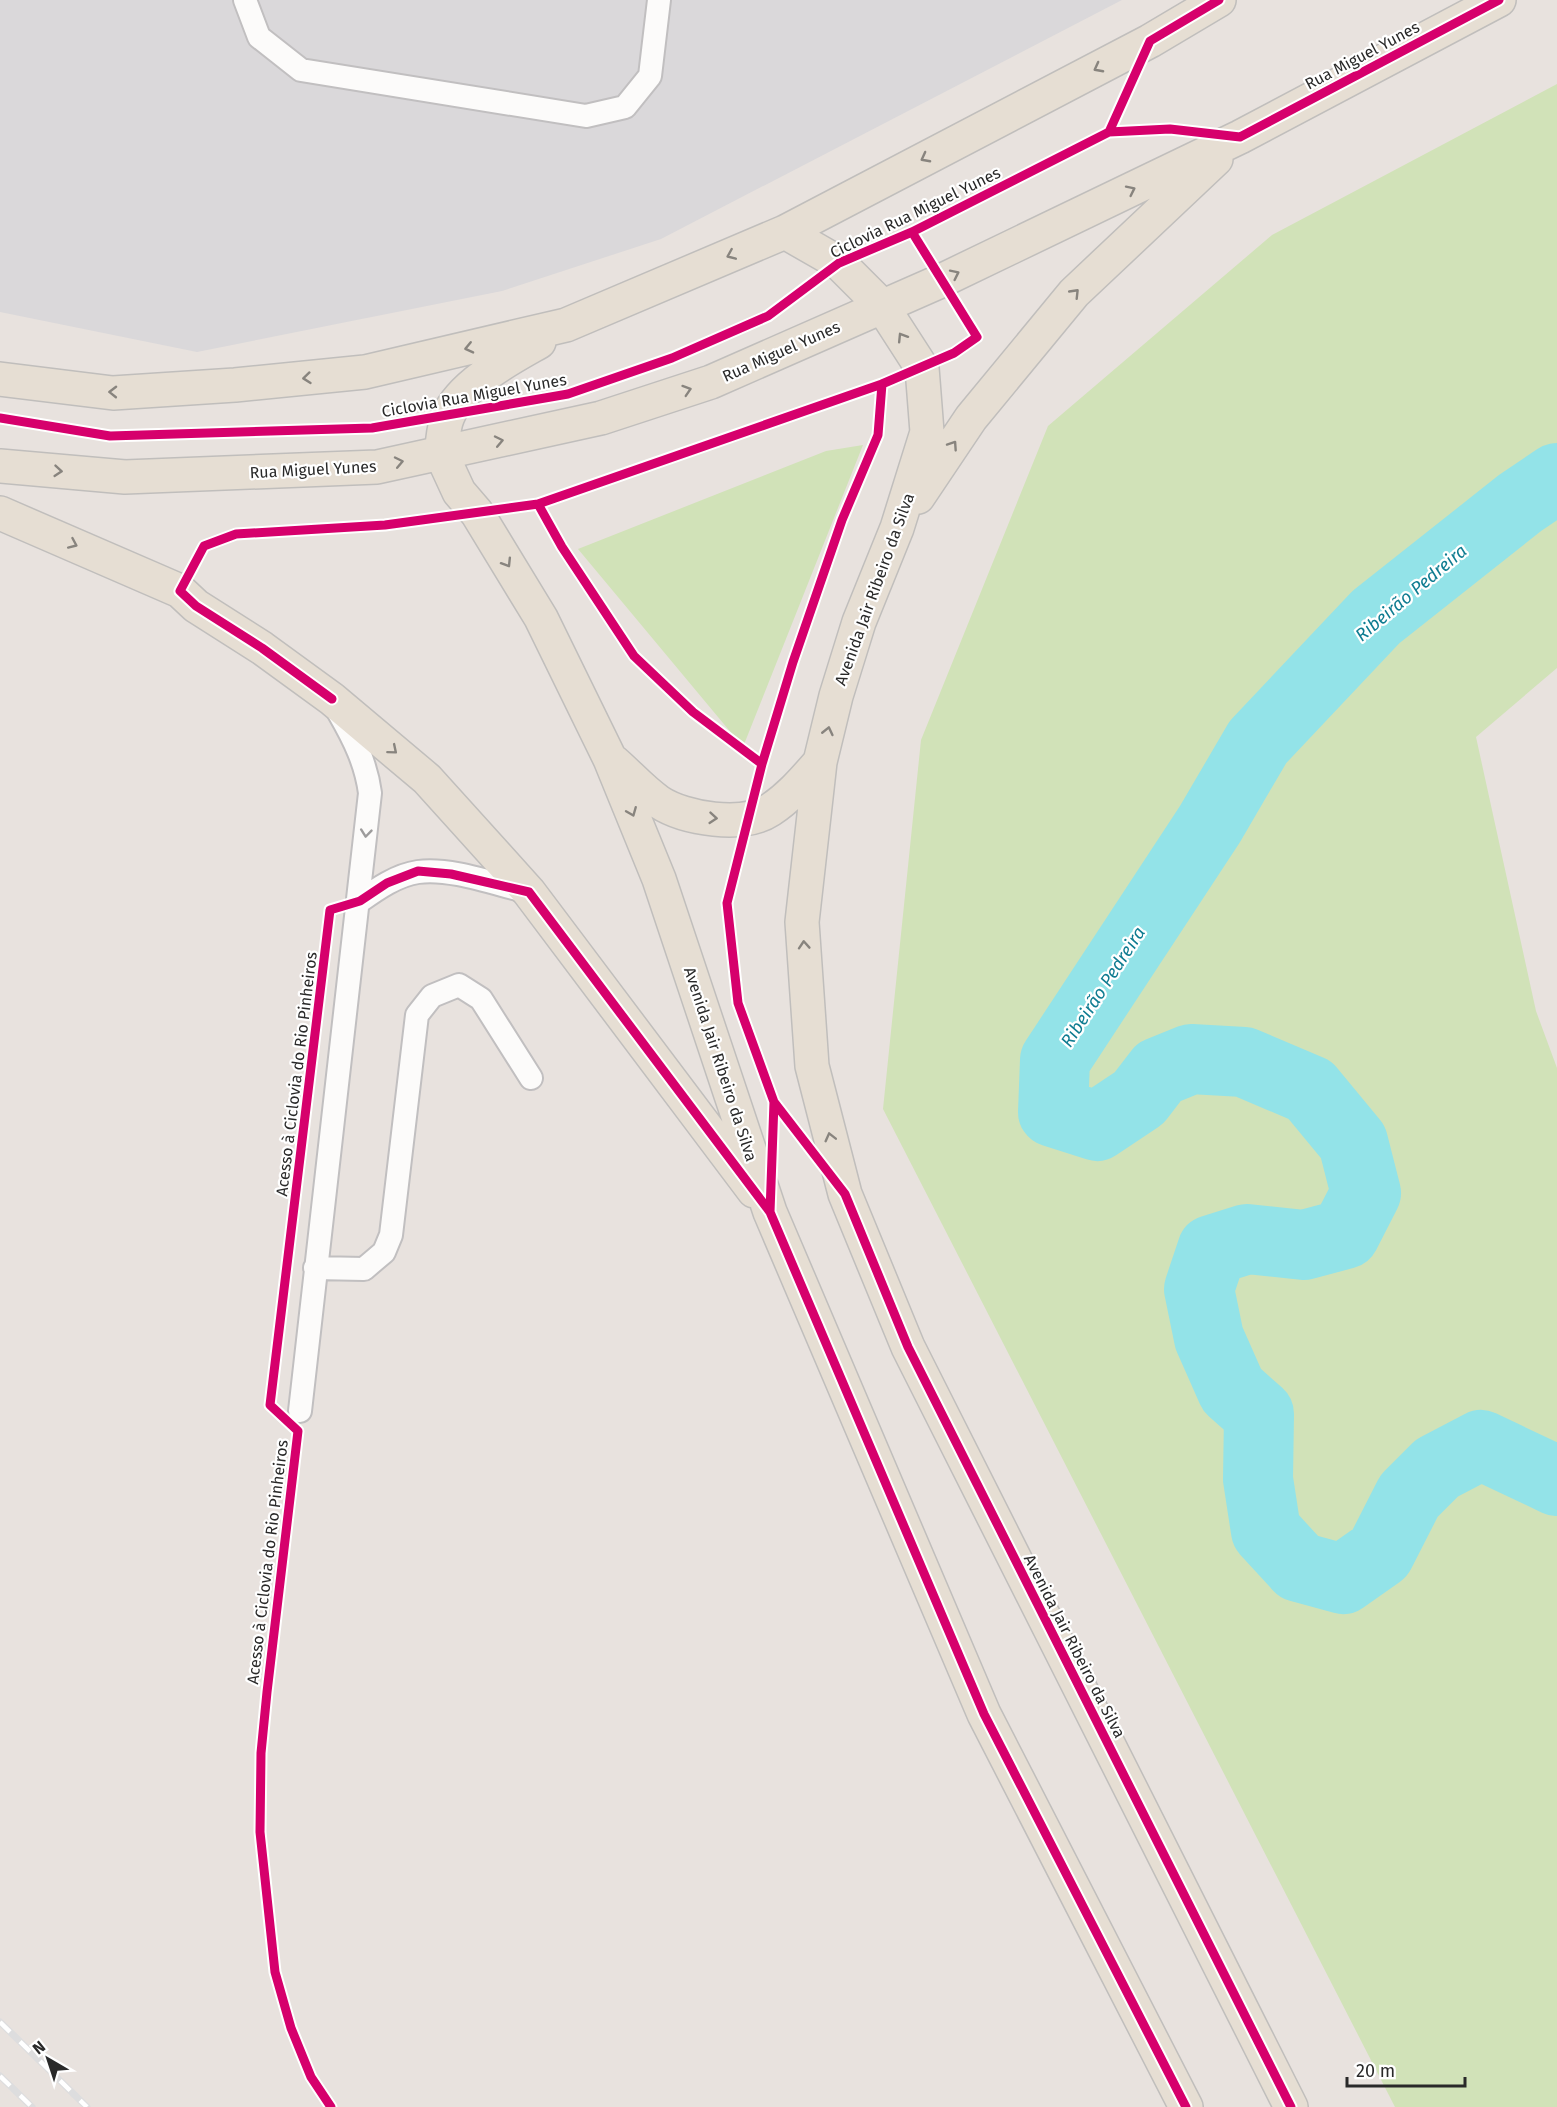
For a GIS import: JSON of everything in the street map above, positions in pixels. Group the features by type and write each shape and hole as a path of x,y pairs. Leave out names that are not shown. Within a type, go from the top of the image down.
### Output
{"main road":[{"path":"441,453 448,415 464,394 492,370 566,325 785,232 1150,41 1220,0"},
{"name":"Rua Miguel Yunes","path":"0,466 125,477 376,467 602,418 711,382 882,306 1240,137 1499,0"},
{"path":"897,528 971,418 1074,293 1240,137"},
{"name":"Avenida Jair Ribeiro da Silva","path":"785,232 839,263 882,306 922,368 927,432 897,528 859,622 836,696 820,762 803,933 812,1066 844,1194 908,1347 1291,2107"},
{"path":"0,379 113,393 235,385 365,372 566,325"},
{"name":"Avenida Jair Ribeiro da Silva","path":"441,453 459,492 477,513 541,618 610,759 659,879 770,1212 984,1714 1186,2107"},
{"path":"0,513 180,591 196,606 262,648 332,699 427,779 529,892 770,1212"},
{"path":"610,759 661,803 699,817 727,820 750,818 768,811 792,793 820,762"}],"lane":[{"path":"245,0 259,37 301,70 586,116 625,106 650,76 659,0"},
{"path":"300,1411 360,900 370,793 367,772 357,746 332,699"},
{"path":"360,900 387,883 418,872 451,874 529,892"},
{"path":"315,1268 364,1269 384,1252 391,1235 417,1015 432,996 459,986 481,999 531,1078"}],"shaded area":[{"path":"0,0 1122,0 661,239 502,291 197,352 0,312"}],"green space":[{"path":"1557,84 1557,668 1476,737 1536,1011 1557,1068 1557,2107 1395,2107 883,1109 921,740 1048,426 1272,235"},
{"path":"863,445 743,747 578,549 826,451"}],"waterway":[{"name":"Ribeirão Pedreira","path":"1557,478 1520,503 1376,617 1258,742 1210,824 1055,1060 1053,1112 1097,1126 1139,1098 1159,1072 1191,1059 1244,1062 1310,1090 1353,1142 1366,1193 1345,1234 1304,1245 1247,1239 1212,1250 1199,1289 1209,1338 1232,1390 1259,1414 1258,1479 1266,1531 1299,1567 1343,1579 1380,1553 1409,1496 1437,1468 1481,1445 1557,1481"}],"railway":[{"path":"0,2022 87,2107"},
{"path":"0,2076 32,2107"}],"cycle path":[{"path":"1109,132 1150,41 1219,0"},
{"name":"Ciclovia Rua Miguel Yunes","path":"0,418 110,436 372,428 568,394 672,358 768,316 839,263 912,232 1109,132 1170,129 1240,137 1499,0"},
{"name":"Ciclovia Rua Miguel Yunes","path":"882,384 954,353 977,337 912,232"},
{"path":"332,699 262,648 196,606 180,591 204,546 236,534 385,525 538,504 882,384 878,435 842,520 793,662 762,764 727,903 738,1003 774,1102 845,1194 908,1347 1291,2107"},
{"path":"538,504 562,547 634,656 693,712 762,764"},
{"name":"Acesso à Ciclovia do Rio Pinheiros","path":"331,2107 311,2077 291,2028 275,1972 260,1832 261,1753 298,1431 270,1405 330,910 360,901 387,883 418,871 451,874 529,892 770,1212 984,1714 1186,2107"},
{"path":"770,1212 774,1102"}]}
